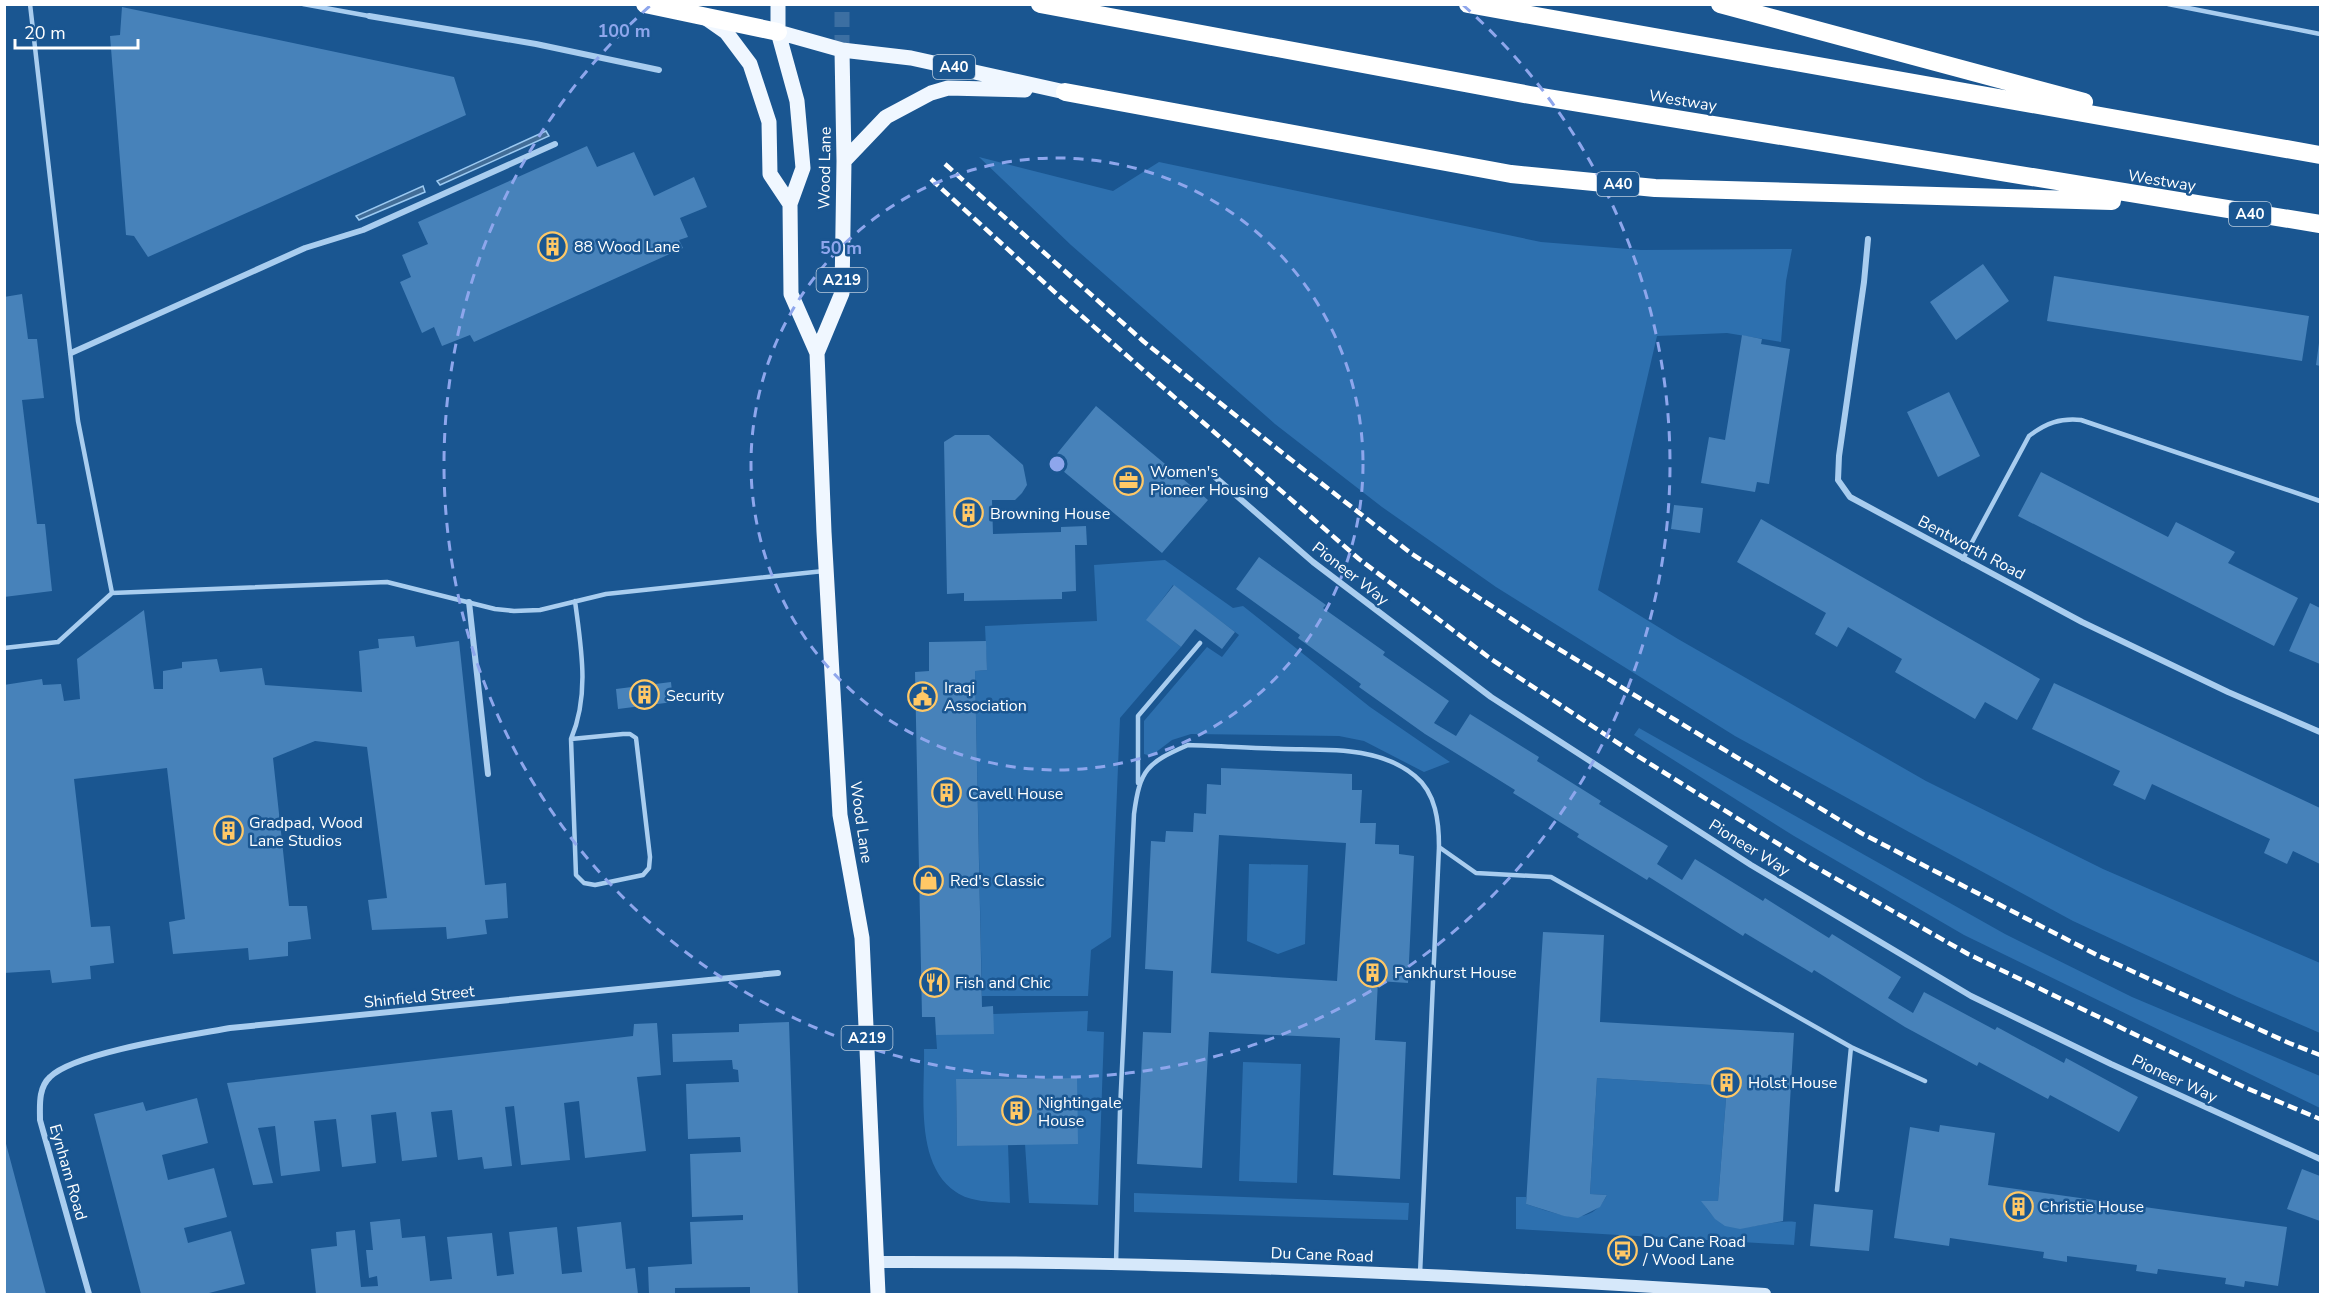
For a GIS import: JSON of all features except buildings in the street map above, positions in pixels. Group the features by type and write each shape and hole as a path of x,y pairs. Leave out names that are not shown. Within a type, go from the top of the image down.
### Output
{"highway":[{"name":"A40","path":"645,4 778,32"},
{"name":"Westway","path":"1040,4 1530,95 2179,203 2320,224"},
{"path":"1468,4 2320,155"},
{"path":"1720,4 2193,131"},
{"name":"A40","path":"1065,92 1533,176 1655,188 2179,203"}],"main road":[{"name":"Wood Lane","path":"778,4 778,32 796,101 803,168 790,204 791,294 817,353 826,571 840,815 862,938 878,1294"},
{"name":"Wood Lane","path":"704,17 726,32 750,64 769,122 770,174 790,204"},
{"name":"A40","path":"778,32 842,50 911,58 1065,92"},
{"name":"Wood Lane","path":"817,353 842,293 844,161 842,50"},
{"path":"844,161 886,117 931,93 948,88 1065,92"}],"street":[{"path":"369,16 536,44 659,70"},
{"path":"70,353 304,248 363,230 555,144"},
{"name":"Bentworth Road","path":"1868,238 1864,282 1839,456 1838,480 1850,497 2082,622 2229,693 2320,732"},
{"name":"Pioneer Way","path":"1215,477 1313,562 1491,697 1751,865 1971,996 2111,1064 2320,1160"},
{"path":"469,602 488,774"},
{"name":"Shinfield Street","path":"66,1066 163,1040 230,1028 778,973"},
{"name":"Eynham Road","path":"66,1066 48,1078 40,1095 40,1120 89,1294"},
{"name":"Du Cane Road","path":"878,1262 1116,1264 1540,1279 1765,1294"}],"lane":[{"path":"30,4 78,421 111,593"},
{"path":"303,4 369,16"},
{"path":"2168,4 2320,34"},
{"path":"1963,559 2030,436 2042,426 2068,419 2081,420 2320,501"},
{"path":"4,648 58,642 111,593 382,581 514,611 540,610 606,594 826,571"},
{"path":"572,738 630,734 636,738 650,857 649,868 643,874 595,885 584,883 576,875 572,738 578,723 584,667 575,601"},
{"path":"1116,1264 1120,1110 1137,786 1137,716 1200,643"},
{"path":"1137,786 1146,770 1164,756 1188,745 1356,752 1388,760 1416,776 1430,796 1439,821 1439,847 1420,1275"},
{"path":"1439,847 1476,873 1551,877 1851,1047 1925,1081"},
{"path":"1837,1190 1851,1047"}],"shaded area":[{"path":"546,131 549,136 440,185 437,181"},
{"path":"979,157 1113,191 1159,162 1541,242 1641,250 1792,249 1786,281 1781,342 1727,333 1657,336 1598,590 1678,639 1926,781 2103,869 2320,963 2320,1033 2073,921 1735,736 1496,587 1382,507 1275,424 1071,245"},
{"path":"423,186 425,192 359,220 356,216"},
{"path":"1165,560 1233,608 1243,606 1370,707 1450,762 1424,772 1364,741 1339,736 1191,734 1172,740 1151,756 1144,754 1144,721 1207,647 1222,657 1239,635 1173,585 1147,620 1181,647 1120,718 1111,937 1091,950 1088,996 982,996 975,671 987,670 985,626 1097,621 1094,565"},
{"path":"1639,728 2005,934 2132,997 2320,1076 2320,1108 1964,935 1794,836 1634,735"},
{"path":"1249,864 1308,865 1305,944 1278,954 1247,941"},
{"path":"1088,1011 1087,1031 1104,1032 1098,1205 1029,1203 1025,1144 1076,1078 956,1079 957,1146 1008,1144 1010,1203 974,1200 956,1192 943,1180 933,1164 928,1146 923,1106 924,1049 937,1049 936,1035 993,1014"},
{"path":"1243,1062 1301,1064 1297,1183 1239,1181"},
{"path":"1597,1078 1727,1086 1718,1201 1702,1201 1712,1215 1722,1223 1733,1227 1796,1222 1794,1245 1516,1229 1516,1197 1526,1197 1526,1204 1560,1215 1581,1216 1591,1213 1600,1206 1607,1195 1590,1194"},
{"path":"1134,1193 1409,1203 1408,1220 1134,1212"}],"tunnel":[{"path":"842,4 842,50"}],"railway":[{"path":"945,164 1143,341 1285,455 1412,554 1539,637 1861,833 2097,955 2320,1055"},
{"path":"931,179 1060,297 1359,559 1491,659 1636,755 1812,865 1968,954 2244,1087 2320,1119"}],"place":[{"name":"88 Wood Lane","path":"553,246"},
{"name":"Women's Pioneer Housing","path":"1129,480"},
{"name":"Browning House","path":"969,513"},
{"name":"Security","path":"645,695"},
{"name":"Iraqi Association","path":"923,696"},
{"name":"Cavell House","path":"947,793"},
{"name":"Gradpad, Wood Lane Studios","path":"228,831"},
{"name":"Red's Classic","path":"929,880"},
{"name":"Pankhurst House","path":"1373,972"},
{"name":"Fish and Chic","path":"934,982"},
{"name":"Holst House","path":"1727,1082"},
{"name":"Nightingale House","path":"1017,1111"},
{"name":"Christie House","path":"2018,1206"},
{"name":"Du Cane Road / Wood Lane","path":"1622,1250"}]}
